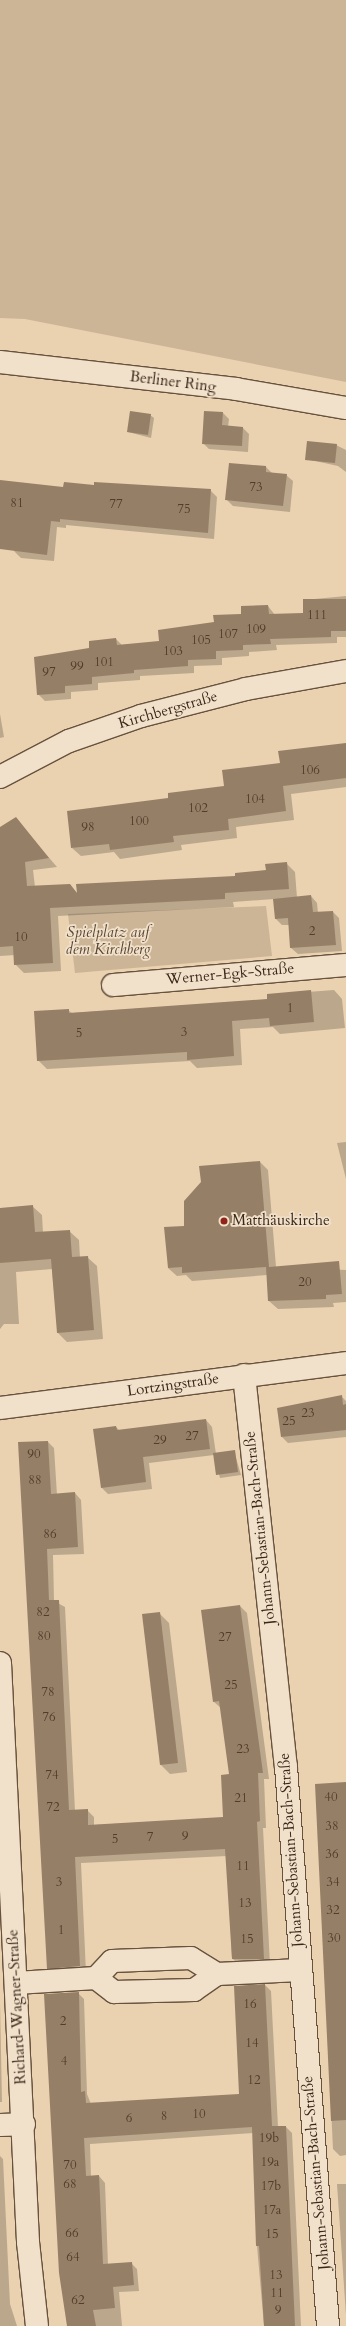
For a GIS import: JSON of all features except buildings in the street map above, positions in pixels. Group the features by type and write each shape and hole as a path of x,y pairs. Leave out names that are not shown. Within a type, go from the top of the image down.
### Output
{"street":[{"name":"Berliner Ring","path":"0,362 236,389 346,408"},
{"name":"Kirchbergstraße","path":"0,777 68,741 141,716 246,689 346,671"},
{"name":"Werner-Egk-Straße","path":"113,985 346,965"},
{"name":"Lortzingstraße","path":"0,1408 244,1375 346,1363"},
{"name":"Johann-Sebastian-Bach-Straße","path":"244,1375 286,1767 300,1970 328,2326"},
{"name":"Richard-Wagner-Straße","path":"0,1663 24,2124 28,2242 37,2326"},
{"path":"96,1978 112,1961 191,1958 216,1974"},
{"path":"16,1983 96,1978 114,1992 194,1990 216,1974 300,1970"},
{"path":"0,2125 24,2124"}],"green space":[{"path":"0,0 346,0 346,382 25,319 0,318"},
{"name":"Spielplatz auf dem Kirchberg","path":"266,906 272,956 75,973 68,914"}],"place":[{"name":"Matthäuskirche","path":"224,1221"}]}
